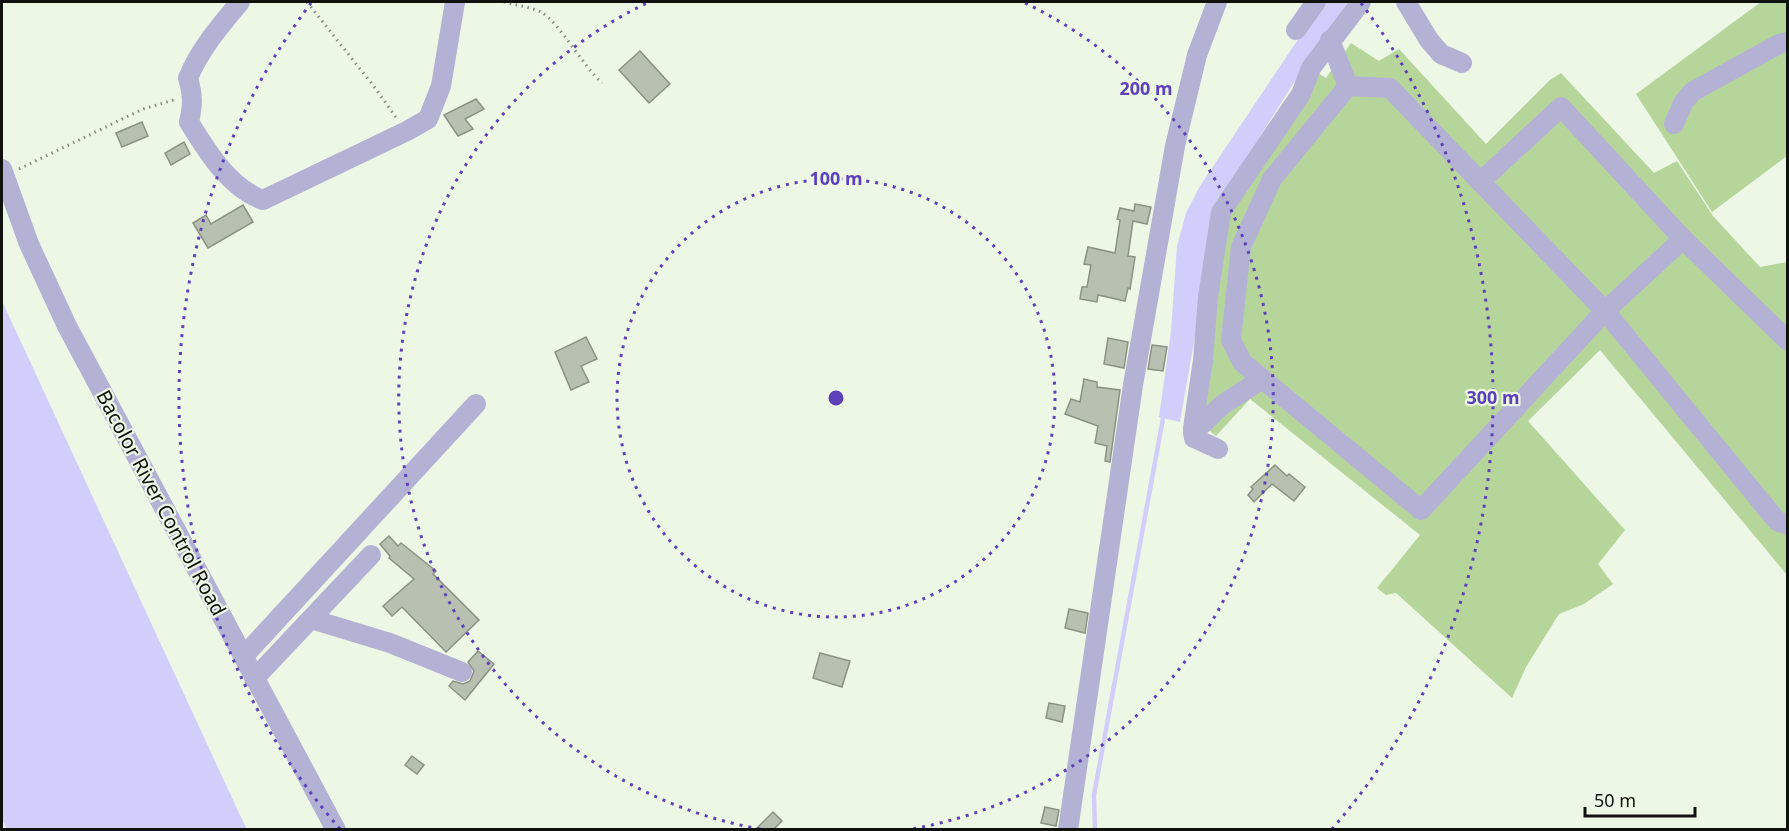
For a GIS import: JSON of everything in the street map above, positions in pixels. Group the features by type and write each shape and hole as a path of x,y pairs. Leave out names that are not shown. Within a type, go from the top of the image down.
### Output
{"street":[{"path":"240,2 213,34 195,62 188,78 194,103 189,122 204,147 222,170 248,193 263,200 428,119 441,86 455,2"},
{"path":"1068,830 1133,385 1173,155 1197,55 1217,2"},
{"path":"1296,30 1316,2"},
{"path":"1218,449 1194,438 1193,433 1203,360 1208,297 1221,212 1301,94 1311,68 1361,2"},
{"path":"1406,2 1429,40 1442,54 1462,63"},
{"path":"1330,40 1348,86"},
{"path":"1674,124 1683,103 1692,92 1779,44 1788,42"},
{"path":"1348,86 1390,88 1605,311 1777,521 1788,525"},
{"path":"1348,86 1272,179 1241,247 1231,340 1242,362 1421,510 1605,311 1683,239"},
{"path":"1480,182 1561,107 1683,239 1788,341"},
{"name":"Bacolor River Control Road","path":"3,173 29,244 67,326 336,830"},
{"path":"1193,433 1222,405 1262,379"},
{"path":"243,657 476,404"},
{"path":"254,679 371,555"},
{"path":"311,619 390,643 462,672"}],"path":[{"path":"307,2 407,131"},
{"path":"504,2 540,12 551,20 591,72 603,83"},
{"path":"3,173 142,109 193,94"}],"green space":[{"path":"1761,2 1787,2 1787,156 1712,212 1636,94"},
{"path":"1351,43 1379,61 1399,49 1486,144 1550,80 1561,73 1654,173 1677,161 1713,216 1760,267 1787,262 1787,575 1600,350 1528,421 1625,530 1598,564 1613,584 1584,604 1559,614 1526,667 1512,698 1396,593 1386,595 1377,588 1420,535 1250,399 1216,436 1198,422 1229,208 1318,73 1326,78"}],"water":[{"path":"1323,2 1348,2 1241,167 1201,302 1180,422 1159,417 1171,331 1177,246 1186,213 1200,186"},
{"path":"2,301 247,829 7,830 2,819"}],"building":[{"path":"640,51 670,84 649,103 619,70"},
{"path":"476,99 484,109 465,119 473,129 458,136 444,115"},
{"path":"142,122 148,136 122,147 116,133"},
{"path":"184,142 190,154 171,165 165,153"},
{"path":"1135,204 1151,207 1147,224 1133,221 1128,256 1135,257 1130,289 1128,288 1125,301 1098,295 1097,302 1080,299 1082,287 1087,287 1091,265 1084,264 1088,247 1115,253 1120,208 1134,211"},
{"path":"243,205 253,222 208,248 193,223 206,215 211,224"},
{"path":"586,337 597,359 581,366 589,382 571,390 555,352"},
{"path":"1108,338 1128,342 1124,368 1104,364"},
{"path":"1152,345 1167,347 1163,371 1148,369"},
{"path":"1084,379 1097,382 1097,387 1120,390 1110,462 1105,461 1107,446 1095,443 1098,426 1065,414 1071,399 1080,402"},
{"path":"1275,465 1305,487 1294,501 1272,484 1254,502 1248,495 1253,489 1251,487"},
{"path":"389,536 398,546 401,543 436,571 433,574 479,620 446,652 402,607 392,616 383,606 414,579 389,558 390,556 380,544"},
{"path":"1069,609 1088,613 1085,633 1065,628"},
{"path":"478,651 494,664 465,700 449,686 453,681 463,684 470,681 474,671 468,662"},
{"path":"820,653 850,661 842,687 813,678"},
{"path":"1049,703 1065,706 1062,722 1046,718"},
{"path":"412,756 424,765 417,774 405,765"},
{"path":"1045,807 1059,810 1056,826 1041,823"},
{"path":"773,812 782,821 773,830 755,830"}],"waterway":[{"path":"1095,830 1094,795 1164,413"}]}
